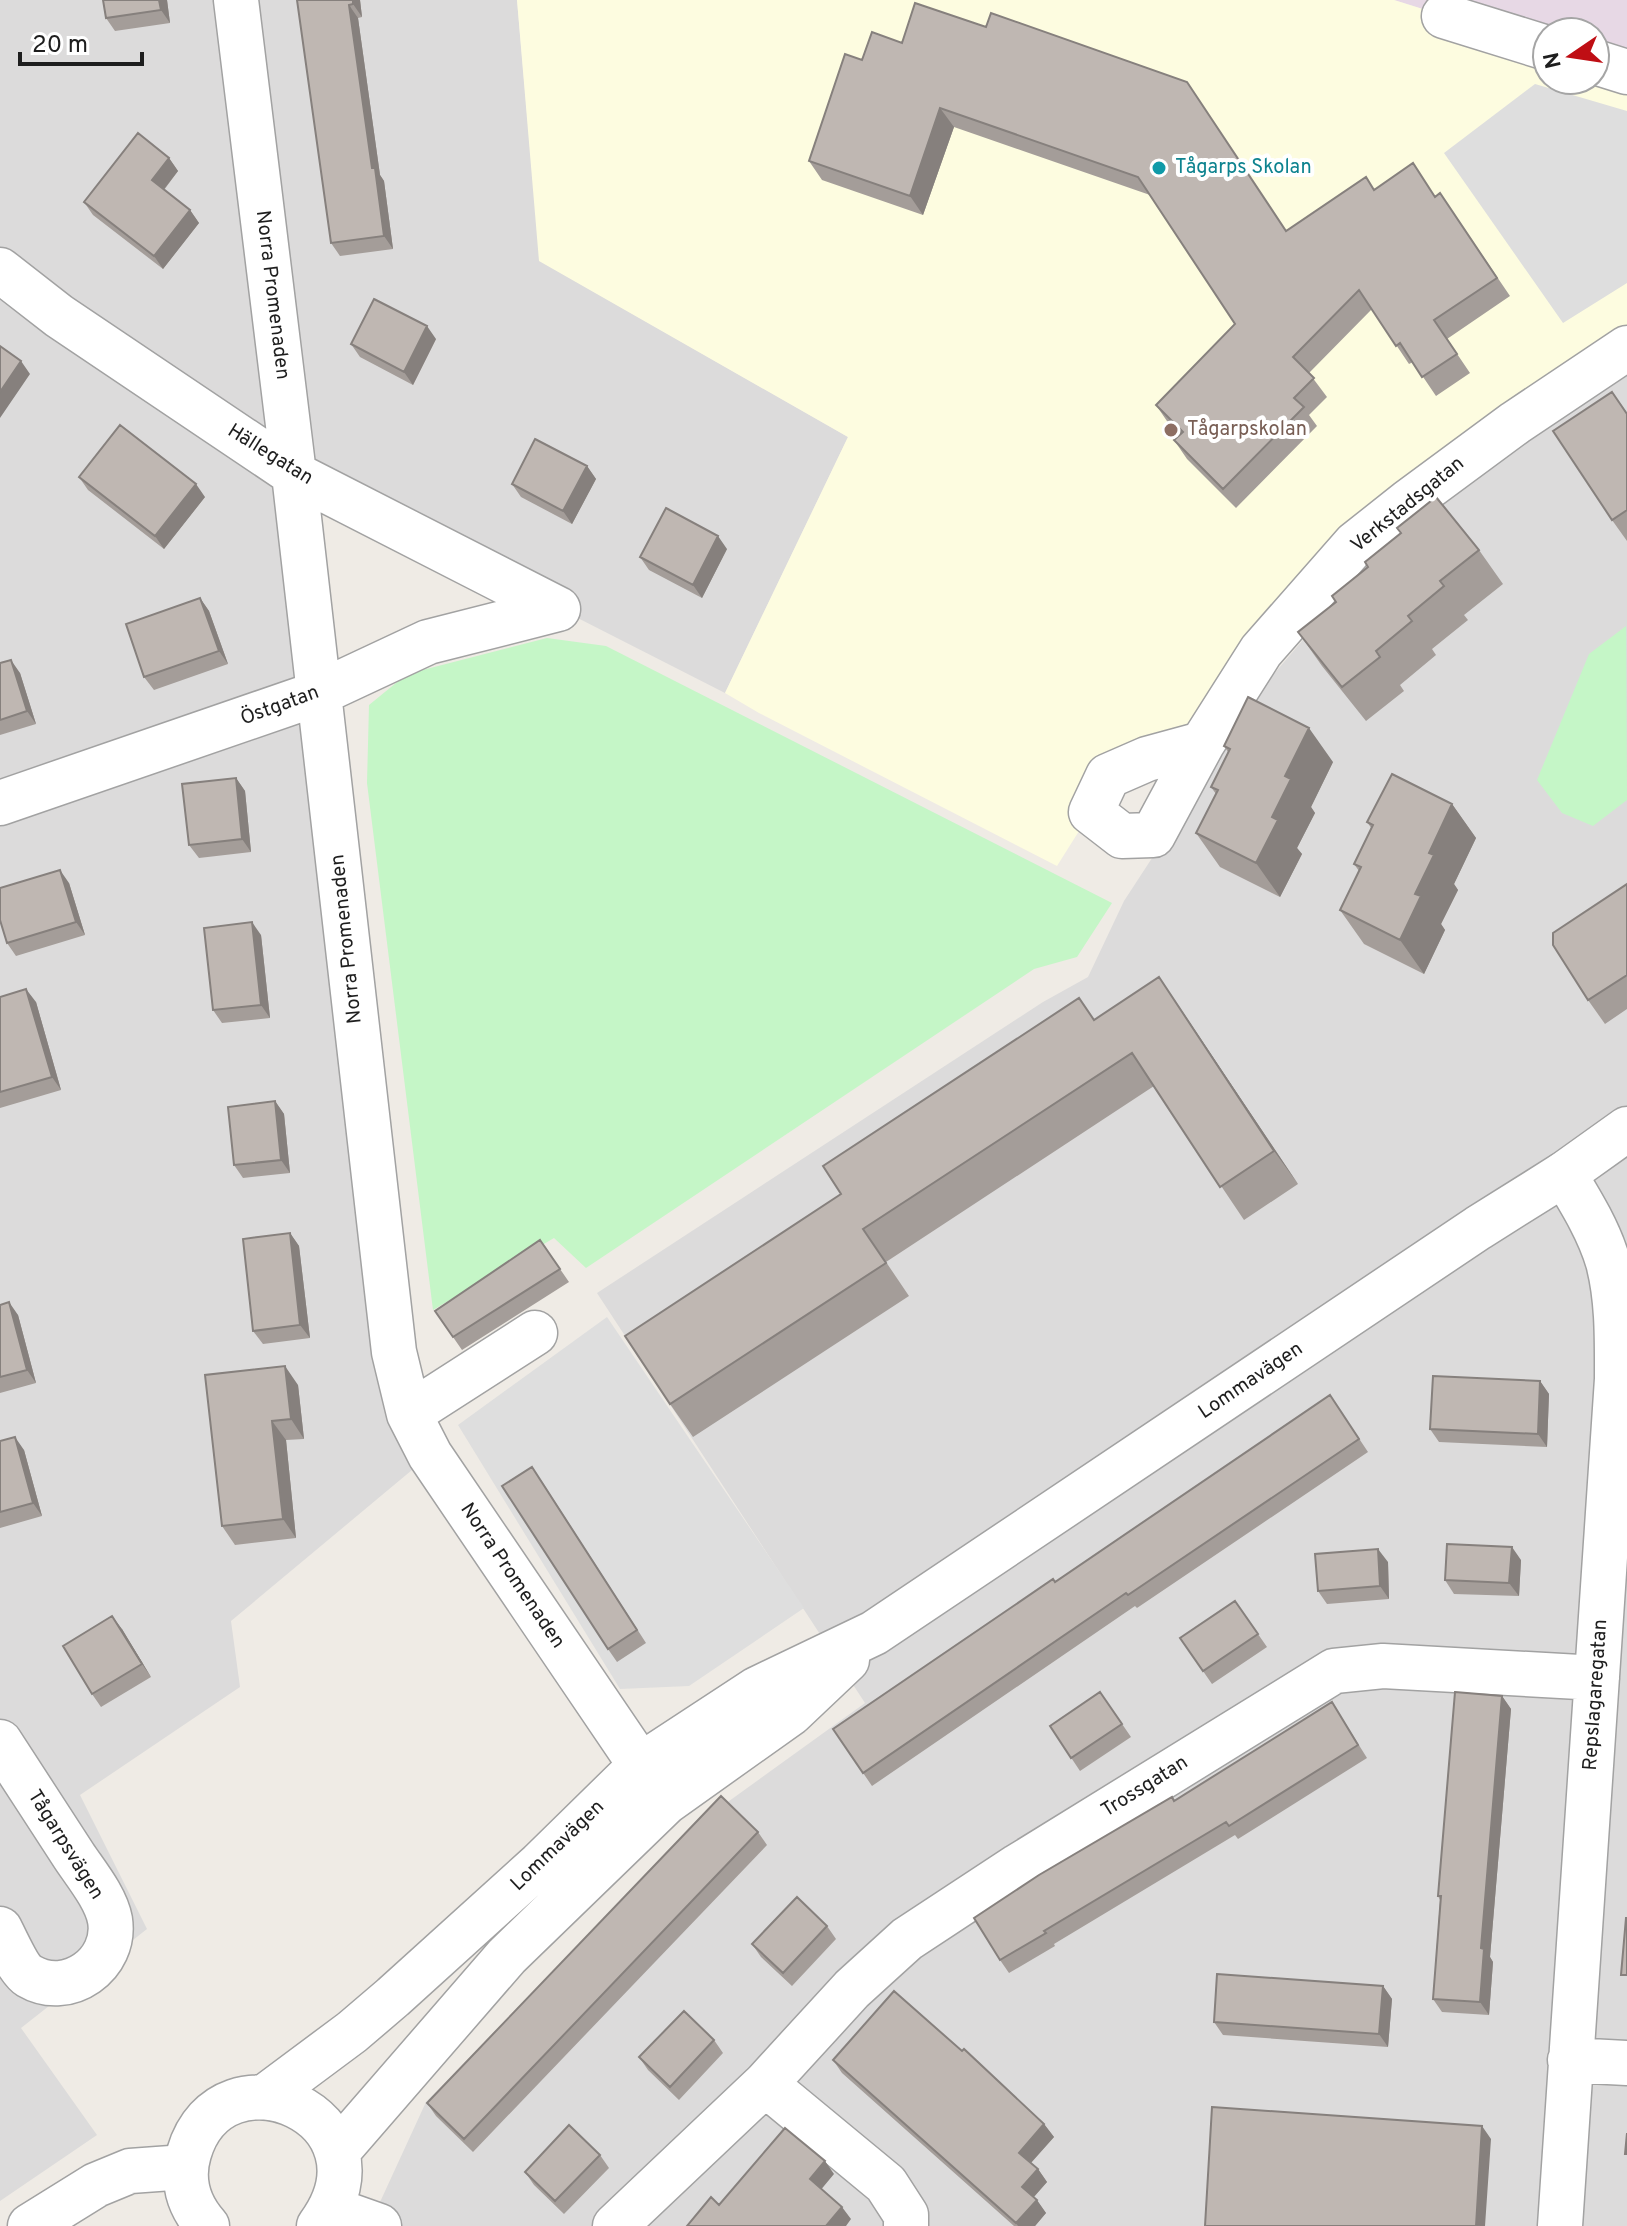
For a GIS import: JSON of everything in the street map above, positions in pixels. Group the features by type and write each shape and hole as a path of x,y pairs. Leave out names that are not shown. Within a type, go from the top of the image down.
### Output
{"street":[{"name":"Norra Promenaden","path":"236,0 294,474 394,1352 409,1414 430,1455 666,1802"},
{"path":"1444,16 1531,43"},
{"name":"Hällegatan","path":"0,270 59,316 294,474 558,609"},
{"name":"Verkstadsgatan","path":"1202,744 1261,651 1355,544 1515,423 1627,348"},
{"name":"Östgatan","path":"0,803 319,693 428,642 558,609"},
{"name":"Lommavägen","path":"185,2167 193,2139 211,2115 237,2101 266,2096 352,2032 540,1864 641,1765 757,1689 874,1633 1627,1129"},
{"name":"Repslagaregatan","path":"1560,2226 1617,1379 1617,1323 1608,1262 1587,1212 1564,1174"},
{"path":"409,1414 535,1333"},
{"name":"Lommavägen","path":"337,2152 507,1956 666,1802 791,1713 874,1633"},
{"name":"Trossgatan","path":"615,2226 765,2084 852,1989 907,1939 1018,1866 1334,1671 1383,1666 1597,1678"},
{"name":"Tågarpsvägen","path":"0,1742 96,1890 110,1919 109,1949 96,1967 74,1981 49,1984 26,1975 0,1929"},
{"path":"1570,2060 1627,2063"},
{"path":"765,2084 886,2184 906,2215 906,2226"},
{"path":"266,2096 289,2101 310,2113 326,2130 337,2152 339,2181 325,2218 379,2226"},
{"path":"30,2226 96,2185 130,2171 185,2167 187,2192 201,2222"}],"shaded area":[{"path":"0,0 517,0 540,261 848,437 725,693 295,474 430,1455 231,1621 240,1687 80,1795 147,1929 21,2028 97,2135 0,2201"},
{"name":"Tågarpskolan","path":"517,0 1394,0 1531,43 1531,96 1611,96 1611,76 1627,72 1627,348 1515,423 1238,685 1091,812 1057,866 725,693 848,437 539,261"},
{"path":"1394,0 1627,0 1627,72 1611,67 1611,16 1531,16 1531,43"},
{"path":"1531,87 1531,96 1576,96 1627,111 1627,283 1563,323 1444,153"},
{"path":"1627,373 1627,2226 369,2226 426,2102 624,1900 725,1804 865,1703 597,1293 1043,1002 1088,977 1124,901 1267,682 1390,538"},
{"path":"607,1317 804,1608 689,1686 620,1689 458,1425"}],"green space":[{"path":"1626,626 1627,800 1593,826 1562,813 1537,780 1589,654"},
{"path":"547,638 606,646 1112,903 1077,957 1034,969 586,1268 554,1238 433,1310 367,783 369,705 407,674"}],"building":[{"path":"103,0 159,0 161,10 106,18"},
{"path":"297,0 353,0 353,4 349,5 384,236 331,243"},
{"path":"915,3 986,27 991,13 1187,82 1286,231 1366,177 1374,190 1413,163 1435,197 1440,193 1497,278 1434,320 1457,354 1422,377 1400,343 1396,346 1359,290 1293,357 1314,378 1294,398 1304,407 1223,489 1174,440 1183,432 1156,405 1235,324 1138,177 940,108 910,196 809,161 845,54 862,60 872,32 902,43"},
{"path":"138,133 169,158 152,180 190,210 154,256 84,202"},
{"path":"374,299 427,326 404,372 351,344"},
{"path":"0,346 21,361 0,392"},
{"path":"1612,392 1627,414 1627,510 1612,520 1553,431"},
{"path":"120,425 196,484 155,536 79,477"},
{"path":"535,439 587,466 563,511 512,484"},
{"path":"1436,497 1479,550 1440,581 1444,586 1408,616 1412,621 1376,651 1380,657 1342,687 1298,632 1336,602 1332,596 1368,567 1365,562 1401,533 1397,528"},
{"path":"666,508 718,536 693,585 640,557"},
{"path":"200,598 219,651 144,677 126,624"},
{"path":"11,660 27,711 0,720 0,663"},
{"path":"1248,697 1309,728 1285,776 1291,779 1272,817 1278,820 1256,863 1196,833 1218,790 1211,787 1230,749 1224,746"},
{"path":"1392,774 1452,804 1429,853 1434,855 1415,894 1421,896 1400,940 1340,910 1361,867 1354,864 1373,825 1367,822"},
{"path":"236,778 242,839 189,845 182,784"},
{"path":"60,870 76,922 7,943 0,920 0,888"},
{"path":"1627,884 1627,975 1588,1000 1553,945 1553,933"},
{"path":"252,922 261,1005 213,1010 204,928"},
{"path":"1159,977 1274,1151 1220,1187 1132,1053 863,1229 886,1263 670,1404 625,1336 841,1194 823,1166 1079,998 1094,1020"},
{"path":"26,989 52,1077 0,1092 0,997"},
{"path":"275,1101 281,1160 234,1165 228,1107"},
{"path":"290,1233 300,1325 253,1331 243,1239"},
{"path":"540,1240 560,1269 453,1337 435,1311"},
{"path":"9,1302 27,1370 0,1377 0,1305"},
{"path":"285,1366 291,1419 272,1421 283,1519 222,1526 205,1375"},
{"path":"1433,1376 1540,1381 1538,1434 1430,1429"},
{"path":"1330,1395 1359,1439 1128,1595 1126,1593 863,1773 833,1729"},
{"path":"15,1437 33,1503 0,1512 0,1441"},
{"path":"532,1467 637,1630 608,1649 502,1486"},
{"path":"1447,1544 1512,1547 1509,1583 1445,1580"},
{"path":"1378,1549 1380,1586 1318,1591 1315,1554"},
{"path":"1235,1601 1258,1634 1203,1671 1180,1638"},
{"path":"112,1616 142,1664 92,1694 63,1646"},
{"path":"1100,1692 1122,1724 1071,1758 1050,1726"},
{"path":"1455,1692 1502,1696 1481,1948 1484,1949 1480,2002 1433,1999"},
{"path":"1332,1702 1358,1745 1229,1826 1226,1822 1000,1960 974,1918 1039,1875 1172,1797 1174,1801"},
{"path":"721,1796 758,1832 464,2139 427,2103"},
{"path":"797,1897 827,1926 783,1973 752,1944"},
{"path":"1626,1918 1627,1975 1621,1975"},
{"path":"1217,1974 1383,1986 1379,2034 1214,2022"},
{"path":"894,1991 962,2051 964,2049 1044,2124 1019,2153 1038,2169 1022,2187 1037,2200 1016,2223 833,2060"},
{"path":"684,2011 714,2040 670,2087 639,2057"},
{"path":"1212,2107 1482,2126 1476,2226 1205,2226"},
{"path":"569,2125 600,2155 555,2201 525,2172"},
{"path":"785,2128 825,2161 810,2179 842,2207 826,2226 687,2226 711,2197 719,2205"}],"place":[{"name":"Tågarps Skolan","path":"1159,168"},
{"name":"Tågarpskolan","path":"1171,430"}]}
